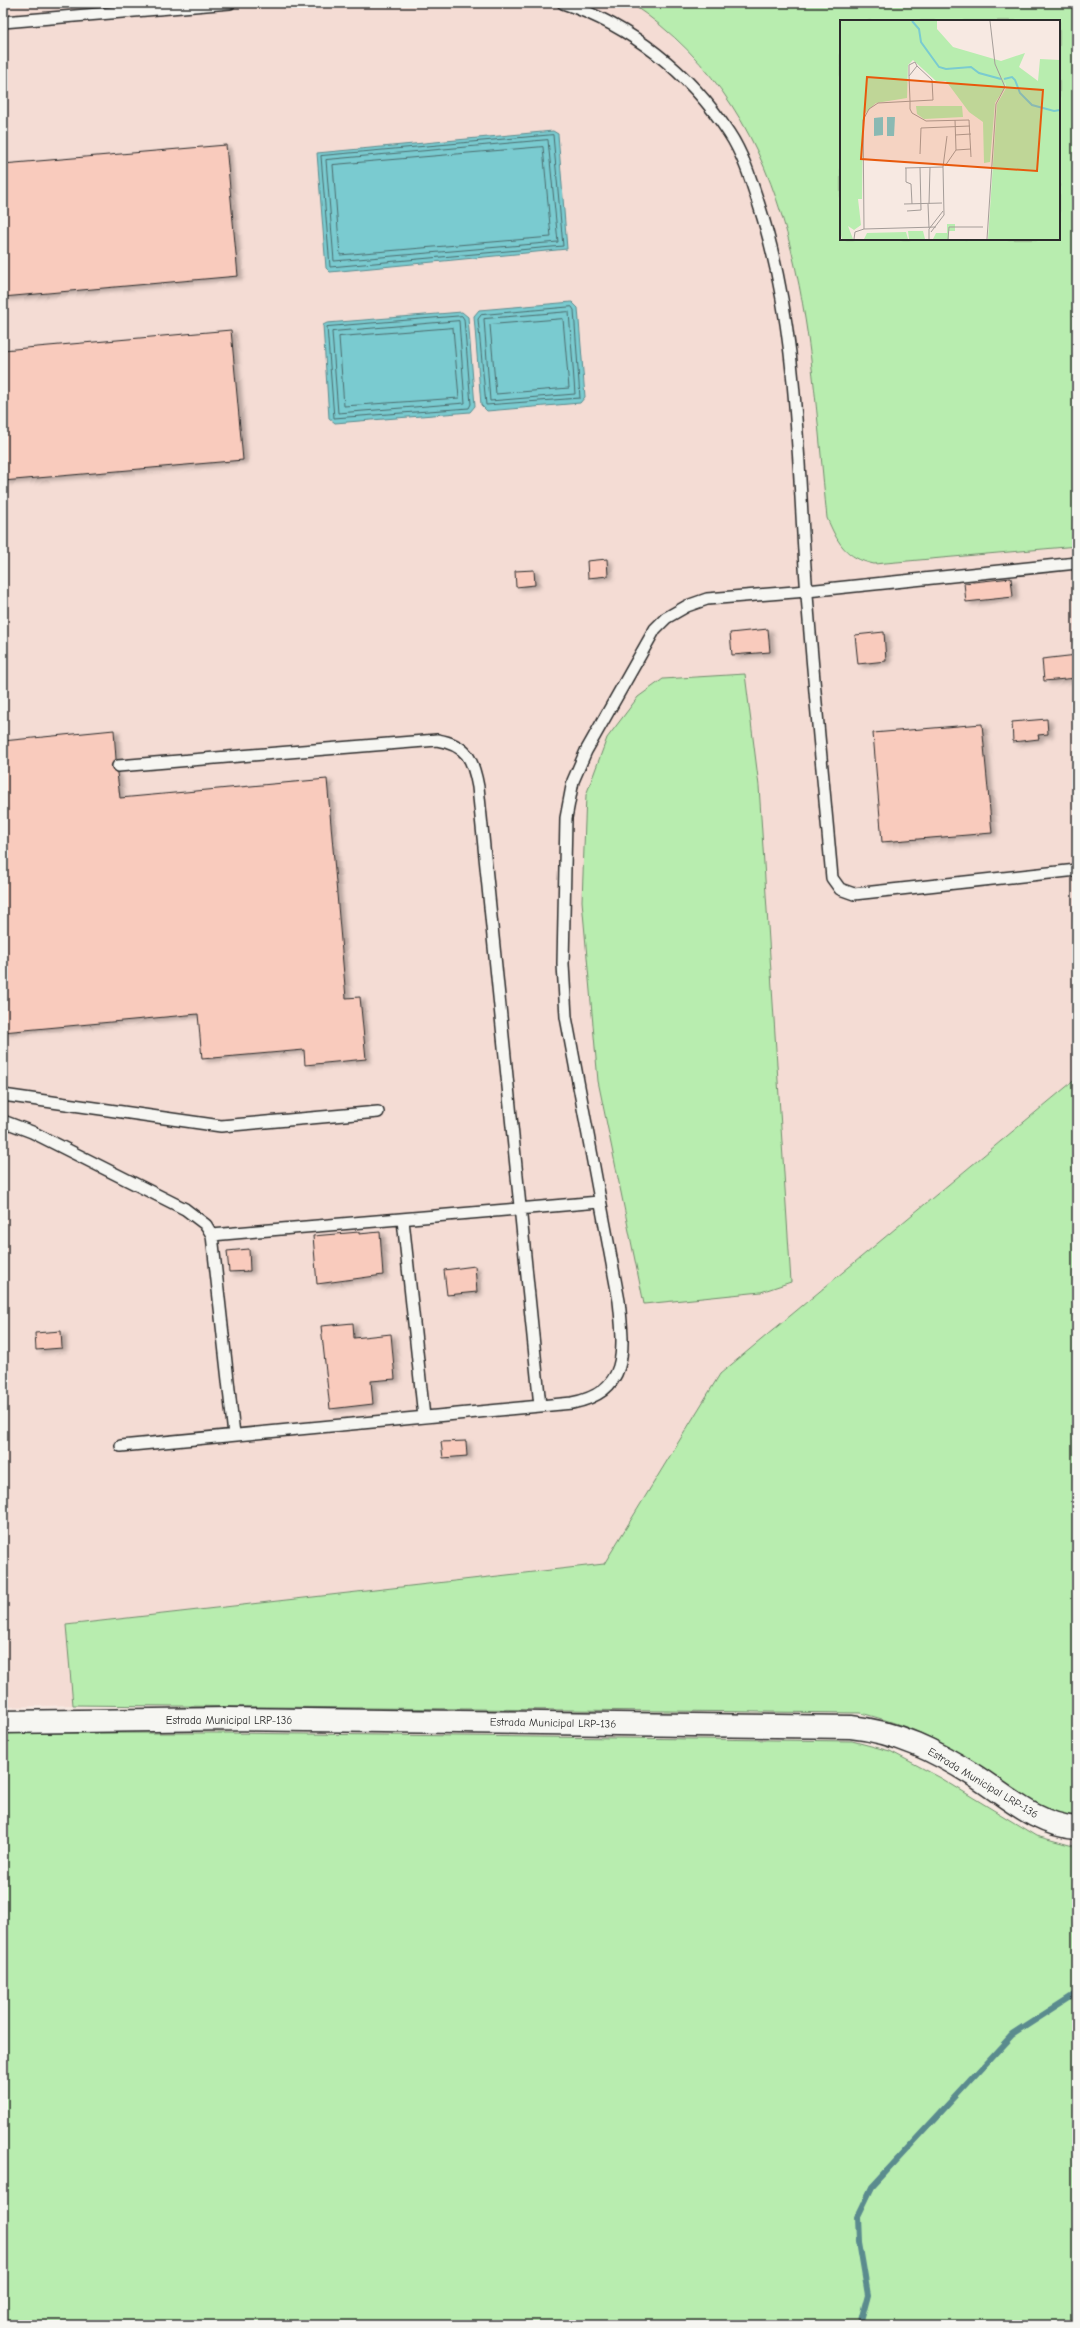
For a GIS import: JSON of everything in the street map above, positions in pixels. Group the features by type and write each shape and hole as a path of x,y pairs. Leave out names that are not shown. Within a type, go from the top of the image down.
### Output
{"street":[{"name":"Estrada Municipal LRP-136","path":"3,1722 228,1719 857,1727 875,1729 905,1739 935,1752 1038,1817 1059,1826 1077,1828"}],"lane":[{"path":"3,22 230,3"},
{"path":"563,3 586,11 630,34 663,58 696,87 730,134 748,174 781,284 791,347 807,591 832,878 840,889 854,894 1077,870"},
{"path":"121,1446 572,1403 595,1398 606,1390 615,1378 621,1357 622,1330 619,1301 599,1202 566,1017 564,996 566,818 573,781 596,731 655,629 666,618 687,606 707,599 807,591 1077,563"},
{"path":"118,766 437,740 452,743 464,750 469,757 478,787 540,1406"},
{"path":"3,1095 221,1126 378,1112"},
{"path":"3,1121 32,1132 184,1209 206,1225 212,1235 234,1435"},
{"path":"212,1235 403,1220 599,1202"},
{"path":"403,1220 424,1417"}],"shaded area":[{"path":"3,3 630,3 652,17 704,68 731,104 754,141 772,183 793,256 808,325 827,518 836,538 848,554 860,561 874,564 1077,546 1077,1078 720,1374 604,1564 67,1625 73,1705 3,1707"}],"green space":[{"path":"630,3 1077,3 1077,546 874,564 856,558 839,542 827,518 813,375 802,303 787,234 764,167 732,106 688,50"},
{"path":"745,674 759,786 791,1282 761,1292 644,1304 598,1081 582,901 586,795 607,738 638,697 663,679"},
{"path":"1077,1078 1077,1816 1064,1816 1040,1808 1018,1794 982,1767 943,1744 903,1726 861,1713 73,1705 66,1625 604,1564 720,1374"},
{"path":"3,1733 227,1733 852,1741 890,1751 941,1778 1036,1836 1077,1847 1077,2325 3,2325"}],"water":[{"path":"553,131 558,134 567,249 330,272 326,268 317,153"},
{"path":"572,302 578,308 585,397 580,403 487,411 481,405 474,316 479,310"},
{"path":"462,312 468,317 475,406 470,412 335,423 329,418 323,325 327,323"}],"building":[{"path":"226,145 238,276 3,297 3,164"},
{"path":"231,330 243,460 3,481 3,350"},
{"path":"607,559 608,576 588,578 587,561"},
{"path":"534,570 535,585 516,587 515,571"},
{"path":"1011,578 1013,597 966,602 964,583"},
{"path":"768,629 770,652 732,655 730,633"},
{"path":"884,632 886,661 858,664 855,635"},
{"path":"1077,655 1077,678 1044,681 1042,659"},
{"path":"1047,719 1048,734 1038,735 1039,739 1013,742 1012,722"},
{"path":"982,724 992,833 882,842 873,733"},
{"path":"114,730 116,759 111,766 117,773 120,798 327,779 346,998 360,997 366,1059 305,1065 304,1050 202,1059 198,1014 3,1032 3,741"},
{"path":"359,1232 359,1234 380,1232 383,1275 317,1284 313,1236"},
{"path":"249,1249 250,1271 229,1272 227,1251"},
{"path":"475,1266 477,1292 447,1295 444,1270"},
{"path":"353,1323 354,1338 391,1334 395,1379 371,1381 373,1404 330,1409 321,1326"},
{"path":"61,1331 62,1348 36,1350 35,1333"},
{"path":"466,1441 467,1456 443,1458 441,1442"}],"waterway":[{"path":"860,2325 868,2295 859,2242 858,2216 872,2187 1012,2035 1077,1993"}]}
